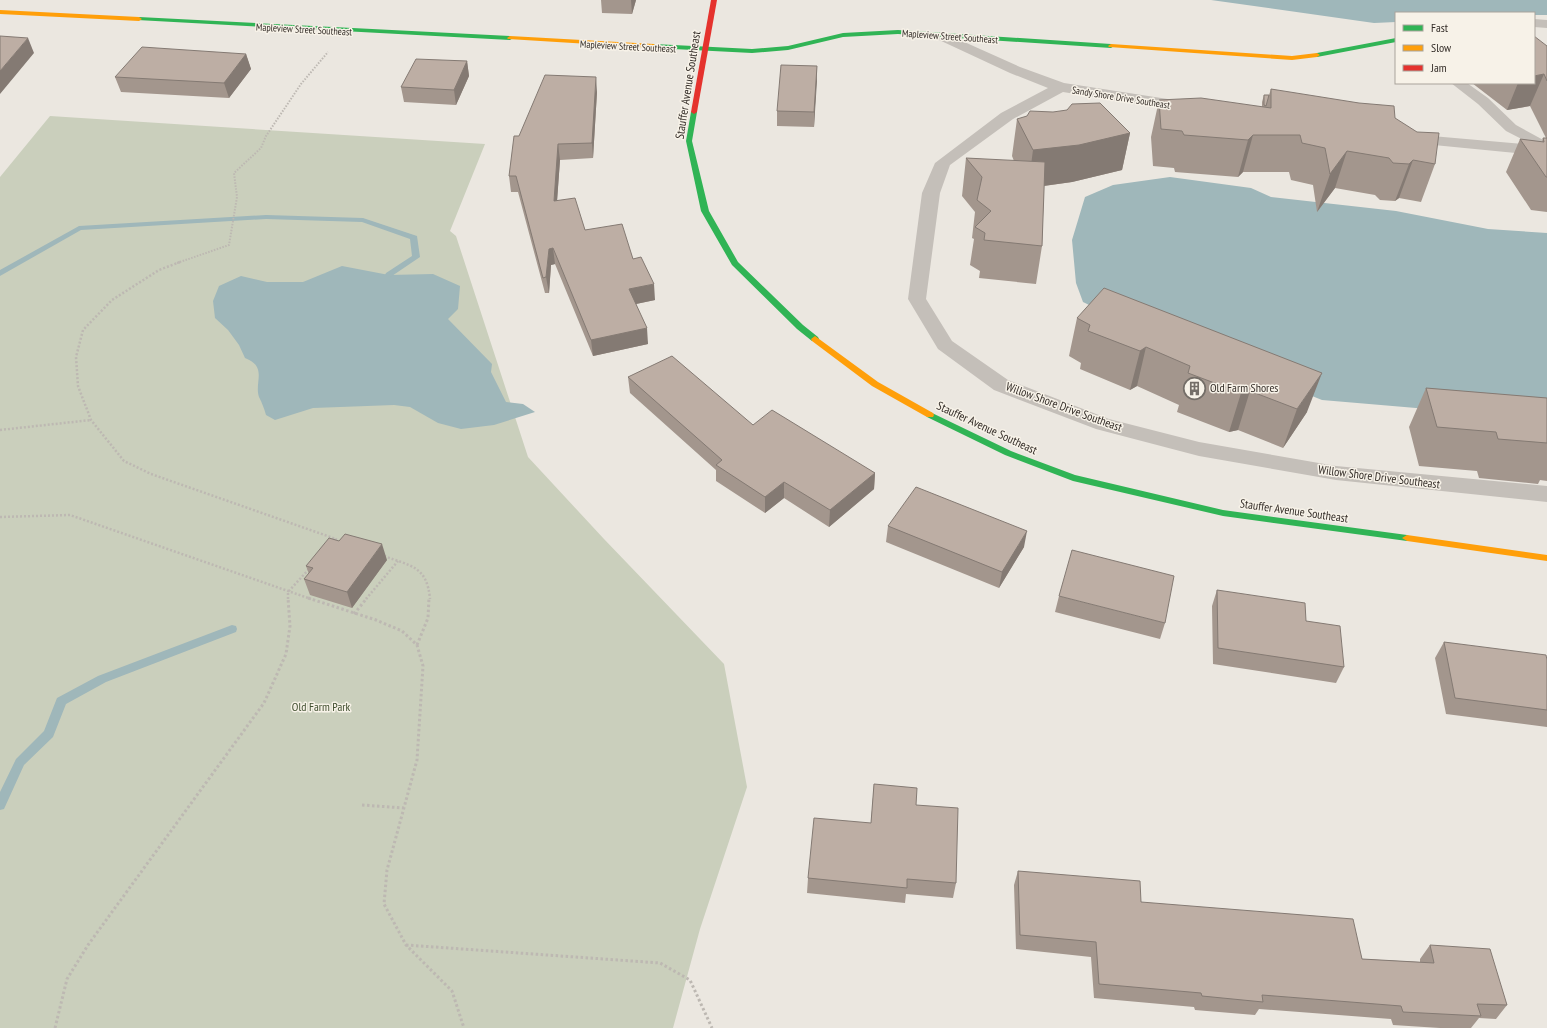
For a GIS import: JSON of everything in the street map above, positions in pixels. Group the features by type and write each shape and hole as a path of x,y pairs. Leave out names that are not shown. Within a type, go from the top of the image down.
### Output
{"street":[{"name":"Stauffer Avenue Southeast","path":"714,0 689,141 705,211 735,263 800,327 875,384 940,421 1008,453 1073,478 1223,513 1547,558"},
{"name":"Mapleview Street Southeast","path":"0,12 705,50 752,51 780,48 843,35 890,32 1089,44 1242,56 1292,58 1321,55 1395,40"},
{"path":"1535,24 1547,24"},
{"name":"Sandy Shore Drive Southeast","path":"942,36 1015,70 1061,87 1200,109"},
{"name":"Willow Shore Drive Southeast","path":"1061,87 1007,116 943,163 931,193 917,299 945,345 1001,385 1104,424 1199,449 1336,473 1547,494"},
{"path":"1394,137 1547,151"}],"lane":[{"path":"1459,84 1483,101 1511,128 1547,148"}],"path":[{"path":"341,31 312,73 301,84 266,136 261,148 234,173 237,197 229,245 159,270 112,300 83,330 76,357 78,386 91,420 124,461 151,474 343,542"},
{"path":"0,430 49,426 91,420"},
{"path":"0,517 70,515 402,631 417,646 423,666 421,718 417,760 387,870 384,904 406,945 452,991 464,1028"},
{"path":"331,545 336,539"},
{"path":"377,554 409,565 425,578 429,595 430,613 425,630 417,646"},
{"path":"354,614 398,561"},
{"path":"55,1028 68,979 88,945 264,703 286,654 290,626 288,592 314,563"},
{"path":"362,805 404,808"},
{"path":"406,945 660,963 690,980 712,1028"}],"green space":[{"name":"Old Farm Park","path":"50,116 485,144 450,231 456,236 528,457 724,664 747,787 700,929 673,1028 0,1028 0,177"}],"water":[{"path":"1211,0 1547,0 1547,15 1535,15 1535,12 1395,12 1395,22 1374,23"},
{"path":"1170,177 1251,188 1271,197 1396,211 1488,229 1547,233 1547,422 1510,416 1322,400 1118,319 1083,302 1076,283 1072,240 1085,197 1113,185"},
{"path":"342,266 389,275 433,274 460,286 458,309 448,319 492,364 491,372 506,402 523,404 535,412 494,425 461,429 438,423 410,407 394,405 313,408 275,420 266,415 259,397 259,375 256,366 245,358 239,345 228,330 215,318 213,301 219,286 241,276 267,282 303,282"}],"building":[{"path":"0,36 28,38 0,71"},
{"path":"1535,37 1547,46 1547,81 1544,74 1535,76"},
{"path":"142,47 246,54 224,83 115,77"},
{"path":"416,59 467,61 454,90 401,87"},
{"path":"781,65 817,66 814,112 777,111"},
{"path":"545,75 596,77 592,143 558,144 554,201 575,198 585,230 622,224 633,259 641,257 654,284 629,289 647,328 591,340 553,248 549,249 546,277 543,278 516,176 509,176 514,136 519,136"},
{"path":"1271,89 1359,103 1394,106 1395,118 1417,132 1439,133 1435,164 1413,160 1409,164 1393,163 1389,158 1347,151 1330,174 1325,148 1302,143 1300,135 1253,135 1248,140 1184,135 1182,131 1161,129 1159,100 1201,98 1271,108"},
{"path":"1264,95 1269,95 1266,106 1264,105"},
{"path":"1100,103 1130,133 1079,145 1033,150 1017,119 1027,116 1030,111 1053,112 1067,110 1072,104"},
{"path":"1543,138 1547,138 1547,177 1520,139 1544,142"},
{"path":"966,158 1045,162 1042,246 984,240 985,233 975,227 991,211 977,200 982,177"},
{"path":"1104,288 1322,373 1297,409 1250,391 1241,393 1188,373 1190,366 1146,347 1140,351 1088,331 1090,325 1077,318"},
{"path":"672,356 753,425 772,410 875,473 830,510 784,482 765,497 716,465 722,460 628,377"},
{"path":"1426,388 1547,398 1547,443 1498,439 1496,432 1437,427"},
{"path":"916,487 1027,531 1002,572 888,526"},
{"path":"345,534 382,544 347,592 304,579 313,568 306,566 329,538 339,541"},
{"path":"1072,550 1174,576 1165,623 1059,596"},
{"path":"1217,590 1305,603 1306,621 1340,626 1344,667 1218,648"},
{"path":"1444,642 1546,655 1547,710 1455,698"},
{"path":"874,784 917,788 916,805 958,808 956,883 907,879 907,888 808,878 814,818 871,823"},
{"path":"1018,871 1140,881 1141,902 1353,919 1362,959 1434,963 1430,945 1490,949 1507,1005 1477,1004 1481,1016 1403,1012 1401,1006 1262,995 1263,1002 1202,996 1201,993 1099,984 1096,942 1020,935"}],"waterway":[{"path":"0,273 79,228 266,217 363,220 414,238 416,257 389,275"},
{"path":"0,805 20,762 49,734 61,701 102,679 232,629"}],"traffic: fast":[{"path":"139,19 510,38"},
{"path":"654,46 752,51 788,48 843,35 898,32 1111,46"},
{"path":"1317,55 1395,40"},
{"path":"694,112 689,141 705,211 735,263 800,327 815,339"},
{"path":"930,415 1008,453 1073,478 1223,513 1407,538"}],"traffic: slow":[{"path":"0,12 139,19"},
{"path":"510,38 654,46"},
{"path":"1111,46 1292,58 1317,55"},
{"path":"815,339 875,384 930,415"},
{"path":"1407,538 1547,558"}],"traffic: jam":[{"path":"694,112 714,0"}],"place":[{"name":"Old Farm Shores","path":"1195,388"}]}
